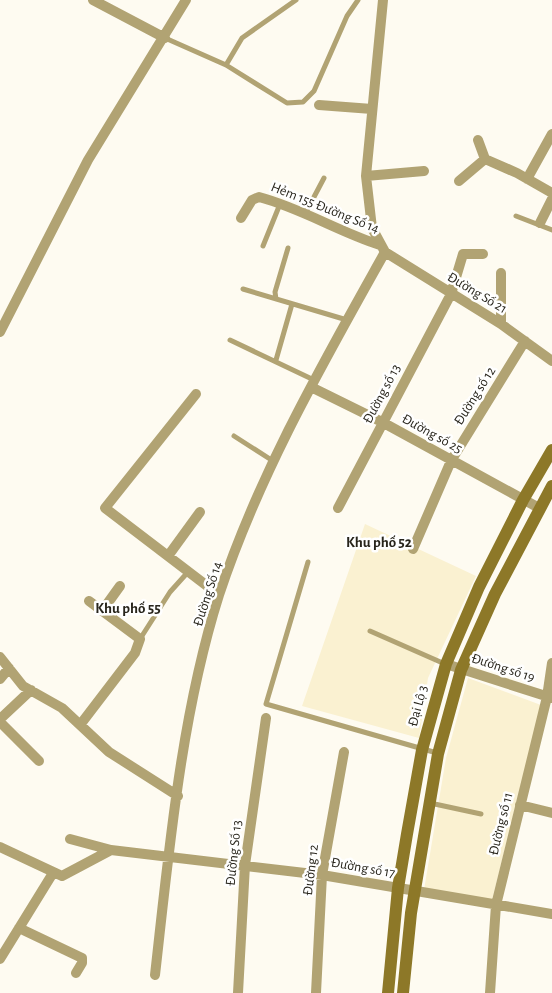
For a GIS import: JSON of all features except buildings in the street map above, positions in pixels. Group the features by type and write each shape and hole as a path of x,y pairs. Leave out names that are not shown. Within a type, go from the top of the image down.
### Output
{"street":[{"path":"93,0 165,38"},
{"path":"0,332 88,160 165,38 186,0"},
{"path":"382,248 372,228 366,176 383,0"},
{"path":"319,105 372,109"},
{"path":"527,179 552,134"},
{"path":"478,140 485,160 527,179 552,194"},
{"path":"459,181 485,160"},
{"path":"366,176 424,171"},
{"name":"Hẻm 155 Đường Số 14","path":"241,218 255,197 280,203 382,248"},
{"path":"540,223 552,199"},
{"name":"Đường Số 21","path":"382,248 451,294 501,324 552,361"},
{"name":"Đường Số 14","path":"155,975 168,856 178,796 201,665 220,596 261,486 382,248"},
{"name":"Đường số 13","path":"338,508 451,294 463,254 483,254"},
{"path":"501,273 501,324"},
{"name":"Đường số 12","path":"413,549 451,461 525,341"},
{"name":"Đường số 25","path":"312,383 539,508"},
{"path":"196,394 105,508 220,596"},
{"name":"Đại Lộ 3","path":"388,993 398,888 422,750 446,664 479,587 523,500 552,450"},
{"path":"403,993 404,966 414,891 429,803 438,754 461,670 495,594 552,486"},
{"path":"168,556 200,512"},
{"path":"102,610 120,586"},
{"path":"80,725 135,653 140,639 89,601"},
{"path":"0,657 24,686 62,708 109,752 178,796"},
{"name":"Đường số 11","path":"490,993 496,905 520,805 549,698 552,663"},
{"name":"Đường số 19","path":"446,664 549,698"},
{"path":"0,679 9,668"},
{"path":"31,690 0,721 39,761"},
{"name":"Đường Số 13","path":"238,993 245,865 266,718"},
{"name":"Đường 12","path":"316,993 322,875 344,752"},
{"path":"520,805 552,813"},
{"name":"Đường số 17","path":"70,839 111,850 322,875 552,914"},
{"path":"0,847 62,876 111,850"},
{"path":"0,959 53,873"},
{"path":"19,928 82,958 82,963 76,972"}],"lane":[{"path":"226,64 242,38 296,0"},
{"path":"165,38 226,64 287,103 303,102 314,92 347,16 358,0"},
{"path":"304,214 324,178"},
{"path":"263,246 280,203"},
{"path":"516,216 540,223 552,230"},
{"path":"276,299 275,292 288,248"},
{"path":"243,289 347,320"},
{"path":"276,360 292,304"},
{"path":"230,340 276,360 312,383"},
{"path":"234,436 273,461"},
{"path":"308,562 266,704 438,754"},
{"path":"140,639 170,592 188,572"},
{"path":"370,631 446,664"},
{"path":"429,803 481,814"}],"shaded area":[{"path":"365,524 476,576 428,678 419,738 302,706"},
{"path":"468,678 541,705 492,900 424,890 446,758"}],"district":[{"name":"Khu phố 52","path":"379,542"},
{"name":"Khu phố 55","path":"128,608"}]}
